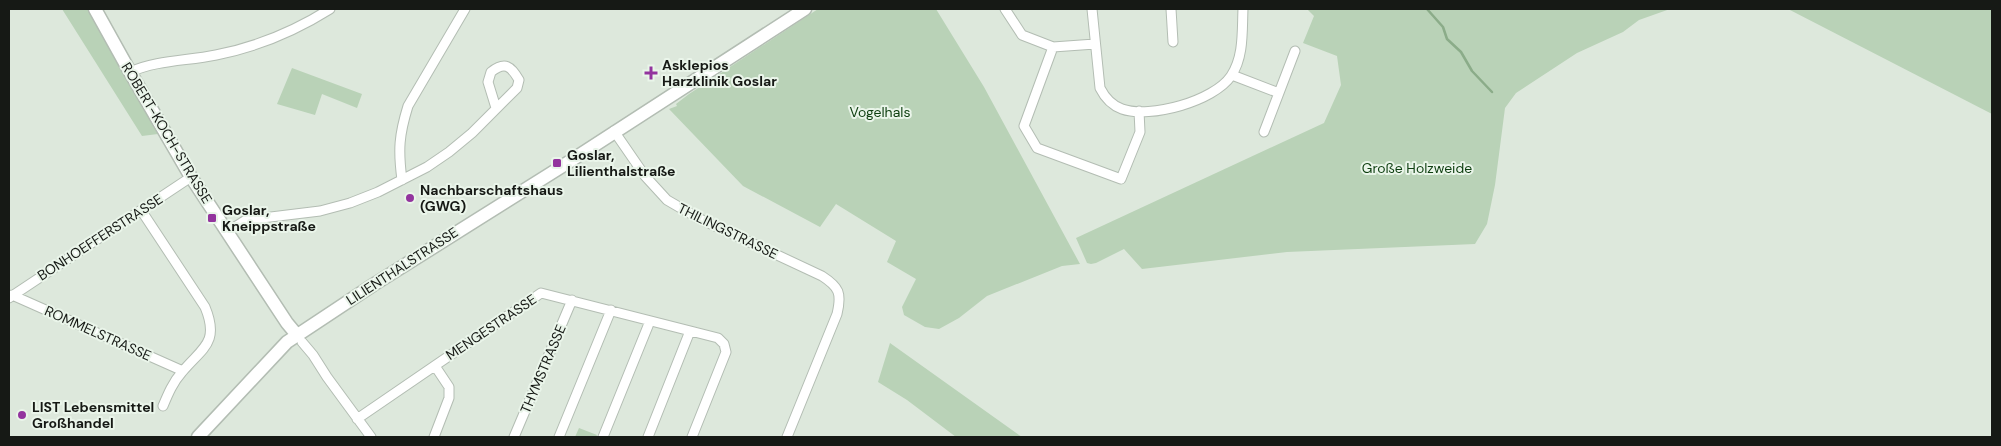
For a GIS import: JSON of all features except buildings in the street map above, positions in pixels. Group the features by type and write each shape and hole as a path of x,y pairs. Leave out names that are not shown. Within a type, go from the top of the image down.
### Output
{"street":[{"name":"ROBERT-KOCH-STRASSE","path":"95,9 191,177 276,305 283,311 297,335"},
{"path":"130,72 144,66 216,55 245,48 283,34 309,22 330,9"},
{"name":"LILIENTHALSTRASSE","path":"198,437 282,347 297,335 806,9"},
{"path":"1005,9 1022,35 1053,47 1095,44"},
{"path":"1092,9 1098,81 1103,93 1116,106 1128,111 1164,109 1186,103 1221,88 1232,75 1241,52 1243,9"},
{"path":"1170,9 1173,42"},
{"path":"402,180 398,154 408,106 461,11"},
{"path":"1053,47 1024,126 1037,148 1122,179 1140,132 1139,111"},
{"path":"1264,132 1295,50"},
{"path":"226,232 246,220 320,211 350,203 378,192 427,167 472,133 517,88 519,80 514,71 507,66 498,66 490,72 488,82 496,108"},
{"path":"1232,75 1279,93"},
{"name":"THILINGSTRASSE","path":"614,131 645,176 667,200 698,218 822,276 838,289 840,303 837,314 787,437"},
{"name":"BONHOEFFERSTRASSE","path":"11,296 191,177"},
{"path":"140,210 205,307 211,321 210,336 204,351 183,371 171,386 163,406"},
{"name":"MENGESTRASSE","path":"357,419 541,293 718,338 724,344 726,352 692,437"},
{"name":"ROMMELSTRASSE","path":"11,296 183,371"},
{"name":"THYMSTRASSE","path":"514,437 572,300"},
{"path":"559,437 611,310"},
{"path":"603,437 650,321"},
{"path":"648,437 690,331"},
{"path":"297,335 310,357 315,361 371,437"},
{"path":"434,437 450,398 449,387 435,366"}],"green space":[{"path":"62,9 90,9 158,134 142,136"},
{"name":"Vogelhals","path":"818,9 936,9 984,87 1080,264 1062,266 987,296 959,318 939,329 925,327 904,315 902,307 916,279 887,262 896,241 836,204 820,227 743,186 669,109 677,106 676,104 689,94"},
{"name":"Große Holzweide","path":"1307,9 1670,9 1639,20 1623,32 1577,53 1516,93 1505,108 1495,185 1487,224 1475,244 1287,252 1142,269 1124,249 1096,263 1087,263 1076,238 1324,123 1341,85 1337,56 1303,43 1314,16"},
{"path":"1788,9 1992,9 1992,114"},
{"path":"292,68 362,94 357,108 322,94 315,115 277,104"},
{"path":"890,343 1022,437 956,437 907,400 878,382"},
{"path":"579,428 597,435 596,437 575,437"}],"waterway":[{"path":"1427,9 1443,27 1447,39 1461,52 1472,71 1492,92"}],"place":[{"name":"Asklepios Harzklinik Goslar","path":"651,73"},
{"name":"Goslar, Lilienthalstraße","path":"557,163"},
{"name":"Nachbarschaftshaus (GWG)","path":"410,198"},
{"name":"Goslar, Kneippstraße","path":"212,218"},
{"name":"LIST Lebensmittel Großhandel","path":"22,415"}]}
